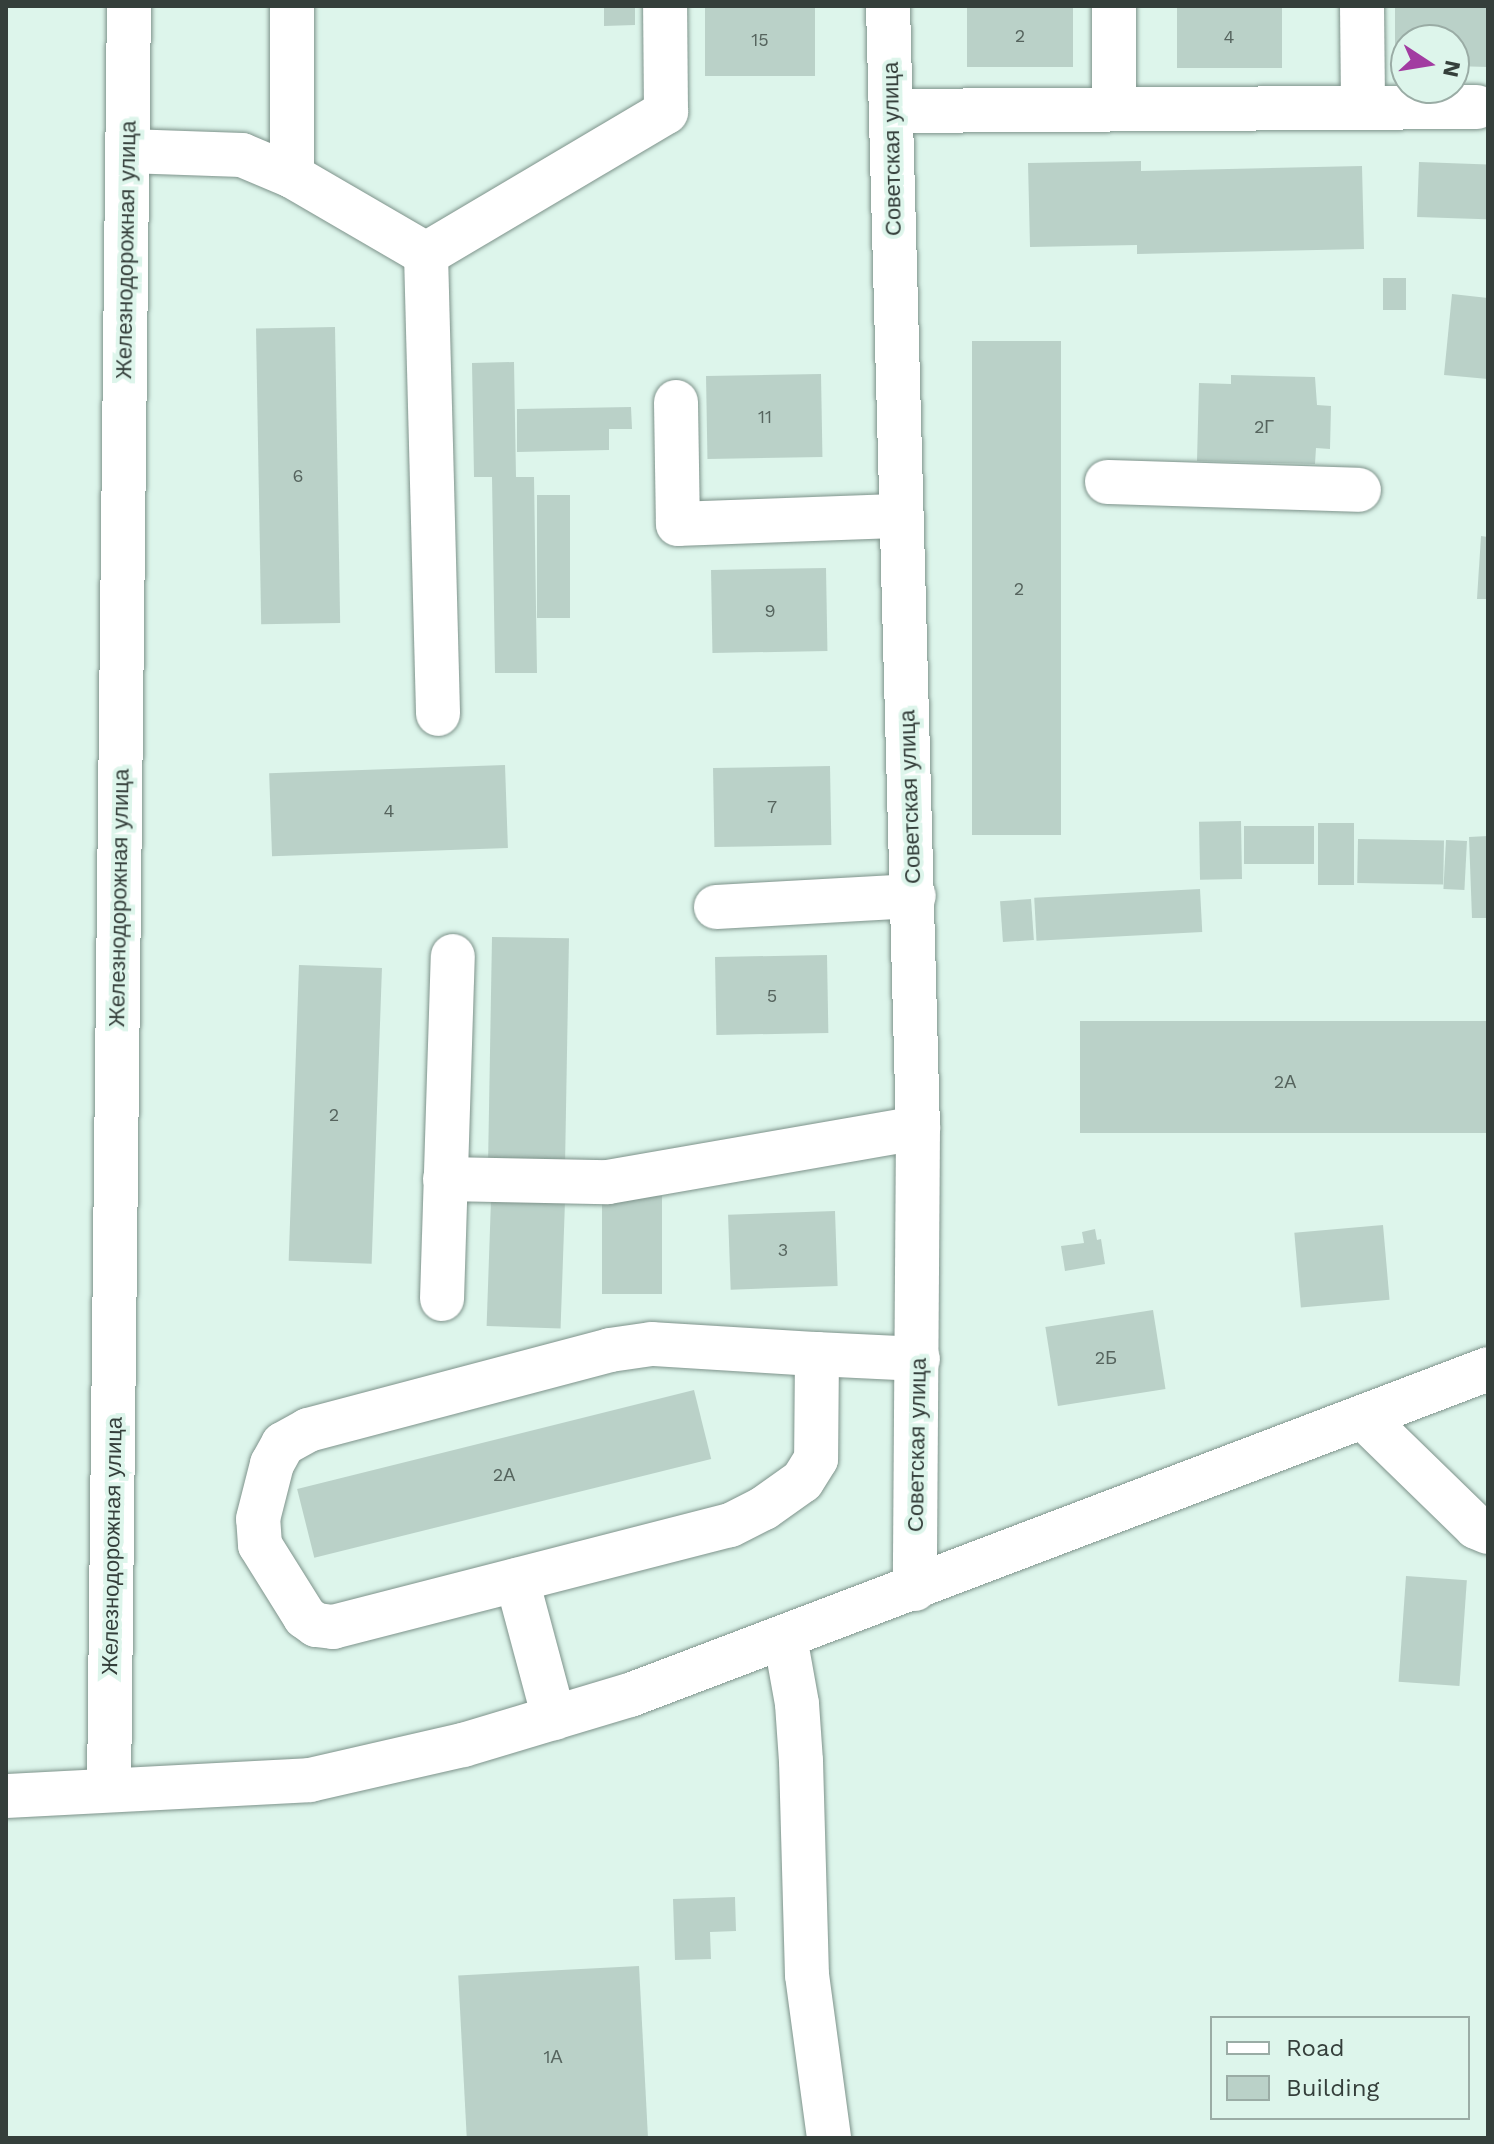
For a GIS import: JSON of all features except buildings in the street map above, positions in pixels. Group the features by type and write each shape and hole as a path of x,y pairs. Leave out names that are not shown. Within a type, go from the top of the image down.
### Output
{"main road":[{"name":"Железнодорожная улица","path":"109,1790 129,6"},
{"path":"292,6 292,176"},
{"path":"426,254 666,112 665,6"},
{"name":"Советская улица","path":"888,6 918,1128 915,1589"},
{"path":"1114,6 1114,107"},
{"path":"1362,6 1363,107"},
{"path":"891,111 1114,107 1477,107"},
{"path":"127,151 242,155 292,176 426,254"},
{"path":"426,254 438,714"},
{"path":"676,402 678,524 901,516"},
{"path":"1107,482 1359,490"},
{"path":"716,907 914,896"},
{"path":"442,1299 453,956"},
{"path":"445,1179 608,1182 918,1128"},
{"path":"817,1354 816,1459 802,1481 764,1508 730,1525 333,1627 316,1625 305,1617 260,1545 258,1519 272,1464 283,1444 308,1430 631,1345 817,1354 918,1359"},
{"path":"6,1796 310,1780 370,1769 554,1718 630,1695 915,1589 1488,1369"},
{"path":"1364,1418 1476,1527 1488,1532"},
{"path":"517,1580 554,1718"},
{"path":"785,1637 797,1704 801,1761 807,1975 829,2138"}]}
